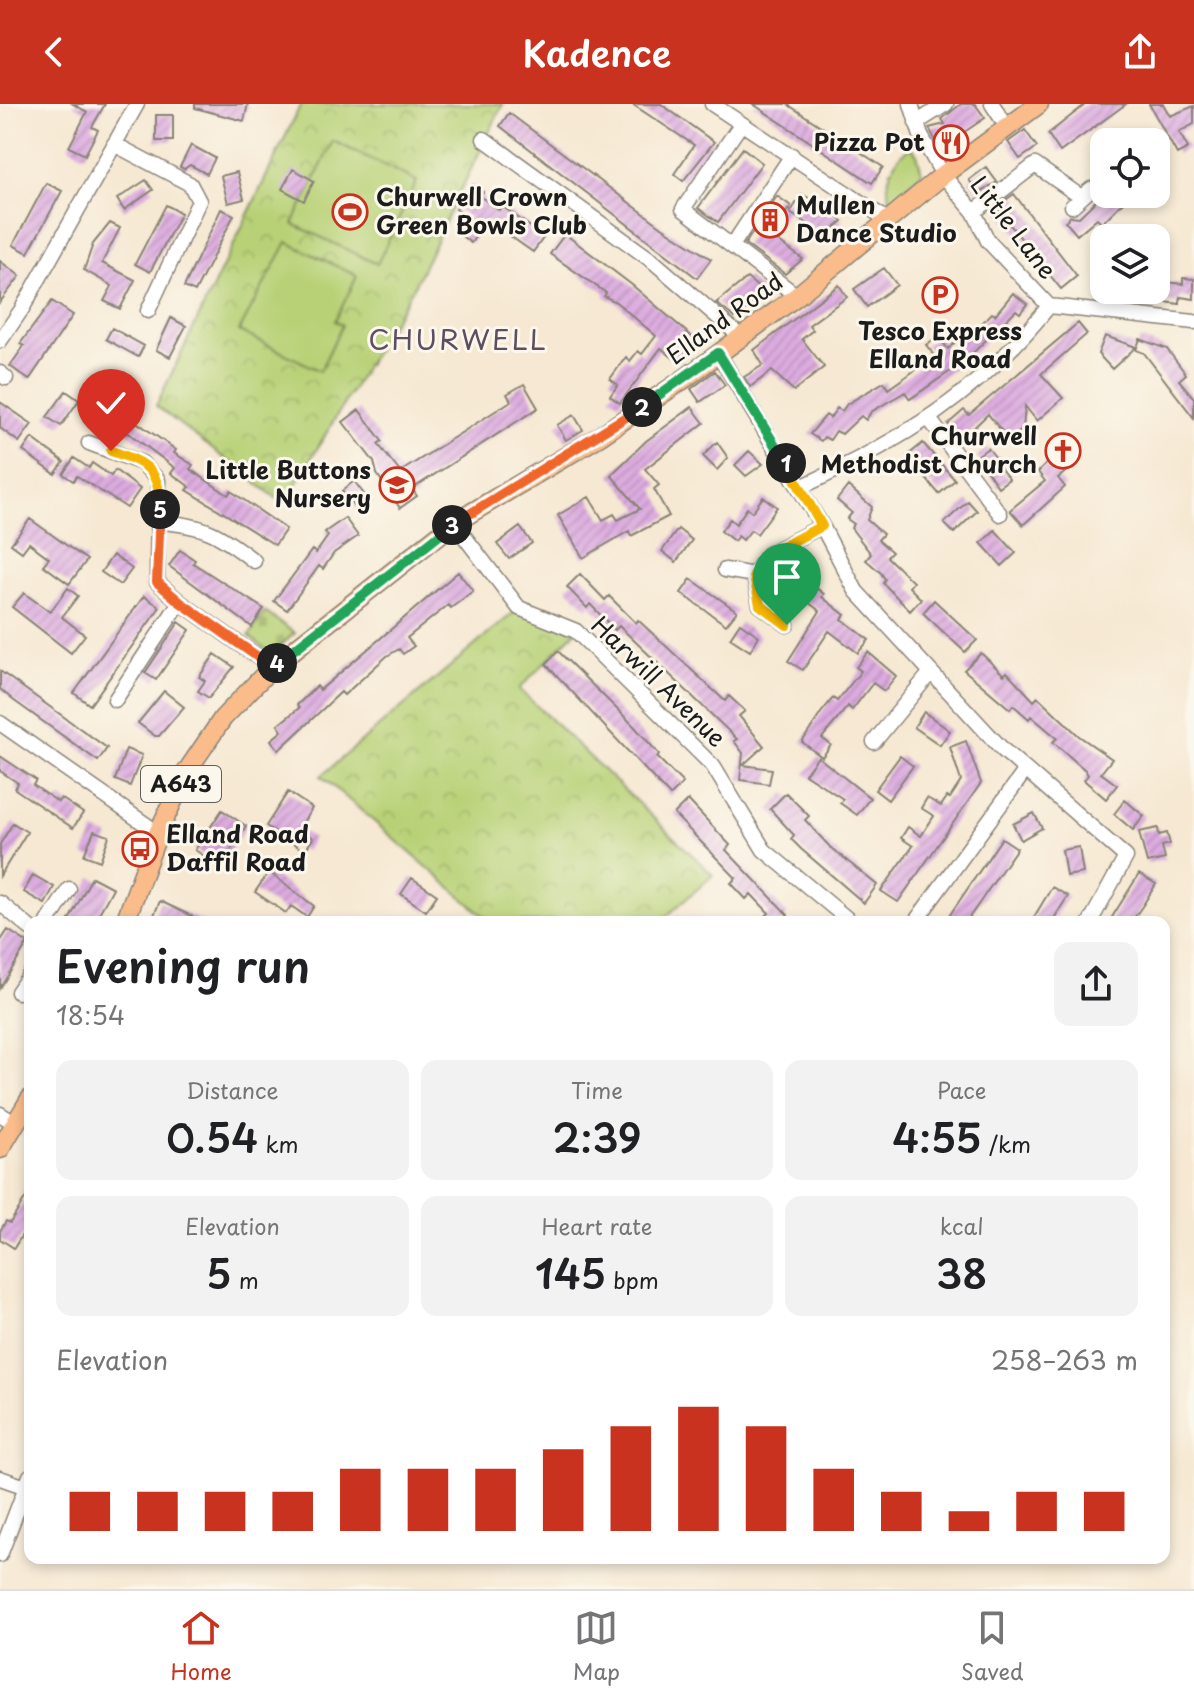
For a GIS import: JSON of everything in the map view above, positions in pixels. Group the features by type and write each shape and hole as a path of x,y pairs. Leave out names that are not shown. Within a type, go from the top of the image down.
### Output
{"main road":[{"name":"Elland Road","path":"272,667 454,523 600,436 797,296 943,175 1039,104"},
{"name":"A643","path":"127,916 158,833 187,771 223,718 272,667"},
{"path":"0,1149 8,1119 24,1104"}],"street":[{"path":"0,341 137,104"},
{"path":"712,104 889,221"},
{"name":"Little Lane","path":"911,104 916,123 943,175 974,212 988,241 1049,306"},
{"path":"916,123 946,104"},
{"path":"992,104 1007,127"},
{"path":"741,124 683,209 797,296"},
{"path":"484,139 654,262 741,337"},
{"path":"114,144 190,184 199,201 148,311"},
{"path":"732,246 792,155"},
{"path":"974,212 1035,165 1081,197"},
{"path":"801,487 878,452 930,420 1019,343 1049,306 1194,322"},
{"path":"718,353 801,487 856,591 1025,771 1126,857 1093,916"},
{"path":"930,420 1000,514"},
{"path":"89,443 127,456 151,471 158,480 157,582 180,602 272,667"},
{"path":"159,522 205,527 218,533 254,561"},
{"name":"Harwill Avenue","path":"454,523 519,608 576,631 713,766 764,850 844,916"},
{"path":"787,625 760,605 754,575 768,554 822,526"},
{"path":"725,570 754,575"},
{"path":"115,700 180,602"},
{"path":"874,742 931,672"},
{"path":"0,723 158,833"},
{"path":"919,916 1025,771"},
{"path":"52,916 69,889"},
{"path":"1,906 24,923"},
{"path":"18,992 24,983"},
{"path":"0,1478 24,1481"},
{"path":"0,1555 24,1492"}],"green space":[{"path":"301,104 503,104 413,288 284,504 156,406"},
{"name":"Churwell Crown Green Bowls Club","path":"333,141 417,181 377,264 293,224"},
{"path":"912,148 917,154 922,173 891,200 888,186 891,170 900,156"},
{"path":"287,242 357,276 335,321 342,325 320,371 239,331"},
{"path":"519,608 576,631 519,689 713,875 667,916 484,916 321,776"},
{"path":"265,612 295,633 271,654 249,636"}],"building":[{"path":"73,104 105,104 92,127 98,130 85,155 69,147 87,112"},
{"path":"195,104 248,104 244,121 195,108"},
{"path":"632,104 661,104 714,142 683,181 674,174 694,145"},
{"path":"753,104 787,104 883,167 872,183"},
{"path":"961,104 975,104 985,118 954,139 959,146 944,157 929,128 945,124 942,119"},
{"path":"1086,104 1126,104 1060,152 1048,134"},
{"path":"1149,104 1163,104 1170,116 1194,106 1194,124 1179,132 1188,148 1177,154 1170,142 1170,128 1162,128"},
{"path":"509,113 662,227 711,259 697,278 500,126"},
{"path":"156,115 173,115 173,141 156,141"},
{"path":"1025,130 1037,147 1020,159 1008,142"},
{"path":"191,145 215,158 207,174 190,165 184,169 180,167"},
{"path":"743,148 762,163 718,222 698,208"},
{"path":"986,167 997,182 979,193 969,180"},
{"path":"293,169 314,181 304,201 282,189"},
{"path":"237,172 244,199 228,203 221,176"},
{"path":"146,180 153,190 124,210 117,199"},
{"path":"46,183 62,191 28,253 13,245"},
{"path":"473,185 483,192 480,196 499,210 502,206 544,237 533,252 487,220 471,243 459,234 470,218 456,209"},
{"path":"802,194 843,221 826,235 790,213"},
{"path":"1014,194 1077,276 1061,289 996,207"},
{"name":"Mullen Dance Studio","path":"777,196 791,206 769,235 803,259 785,274 745,244"},
{"path":"166,205 181,213 150,272 135,264"},
{"path":"1090,206 1117,208 1102,223 1097,218 1077,235 1065,221 1071,216 1079,217"},
{"path":"221,209 234,215 195,292 184,287"},
{"path":"110,223 120,228 102,263 135,280 120,309 104,301 112,286 84,270 93,244"},
{"path":"565,234 632,285 697,341 678,362 661,348 620,403 610,396 618,385 610,379 626,357 630,361 638,351 642,354 656,336 616,302 604,296 606,293 550,254"},
{"path":"0,261 20,276 0,302"},
{"path":"884,268 897,285 867,307 854,289"},
{"path":"747,278 765,293 735,318 716,303"},
{"path":"1183,278 1194,279 1194,299 1180,297 1180,304 1170,303 1170,283 1183,284"},
{"path":"839,285 847,297 809,325 813,330 802,339 824,367 794,391 772,371 750,387 744,377 763,365 754,350"},
{"path":"1013,293 1027,304 1020,313 1016,310 965,361 910,399 905,392 871,412 866,420 861,416 842,434 836,431 830,440 824,437 821,441 810,434 826,415 830,418 837,408 842,411 847,404 884,382 888,389 935,356 926,345 938,336 948,349 967,331 970,335 992,313 995,315"},
{"path":"52,301 73,315 29,380 10,366 24,346 20,344"},
{"path":"171,318 186,326 170,357 156,350"},
{"path":"1078,323 1087,334 1041,374 1063,398 1037,421 1025,406 1023,429 1015,436 1005,435 988,414 962,439 948,424 964,410 969,415"},
{"path":"112,328 144,346 138,357 106,339"},
{"path":"1105,336 1136,347 1112,369 1098,354"},
{"path":"1140,339 1167,349 1186,374 1179,380 1194,398 1194,418 1144,353 1136,350"},
{"path":"715,371 725,385 700,402 691,389"},
{"path":"96,384 138,416 135,421 193,465 190,469 228,495 231,491 286,529 275,545 187,490 190,487 171,473 175,468 103,414 107,408 88,395"},
{"path":"524,384 538,408 412,489 417,496 400,508 377,474 374,462 343,422 359,410 382,441 378,444 400,472 511,401 507,394"},
{"path":"66,391 79,400 61,426 47,417"},
{"path":"0,402 32,424 19,442 0,428"},
{"path":"692,407 704,423 645,469 659,485 654,489 669,516 631,536 629,531 583,558 558,515 589,497 603,520 614,514 618,520 640,509 611,475 646,441"},
{"path":"574,415 583,430 566,440 557,425"},
{"path":"32,438 64,462 55,474 23,451"},
{"path":"717,442 728,458 717,470 703,456"},
{"path":"923,443 955,480 939,494 907,456"},
{"path":"1063,447 1077,463 1058,478 1065,487 1023,525 1010,510 1045,481 1038,472"},
{"path":"988,448 1000,463 994,467 998,465 1009,479 998,487 977,456"},
{"path":"749,451 763,464 746,476 735,465"},
{"path":"74,458 89,468 92,463 111,476 115,470 140,489 127,508 77,476 73,481 63,474"},
{"path":"354,481 370,502 358,511 342,491"},
{"path":"848,486 872,507 867,520 883,534 878,540 892,552 887,557 913,582 909,587 921,599 910,611 883,583 885,579 881,573 866,560 871,554 851,528 854,524 847,519 852,513 837,500"},
{"path":"763,497 777,507 757,534 751,530 743,540 738,536 734,541 721,531 730,519 736,524 747,508 752,512"},
{"path":"968,501 977,511 954,533 944,523"},
{"path":"345,518 358,536 334,553 323,569 319,566 287,610 274,601 312,550 316,553 328,536 325,532"},
{"path":"30,519 87,560 69,584 43,565 49,558 29,543 22,552 11,544"},
{"path":"520,527 532,543 509,559 497,544"},
{"path":"678,529 692,540 676,562 662,551"},
{"path":"995,530 1016,553 1002,566 981,543"},
{"path":"180,550 195,560 193,563 264,609 252,627 169,566"},
{"path":"113,555 132,569 120,585 101,572"},
{"path":"458,572 473,591 451,608 448,605 407,638 414,646 403,654 399,649 387,656 344,695 341,692 279,750 271,740 282,731 278,725 299,708 297,705 317,686 320,690"},
{"path":"580,574 605,600 609,596 636,623 638,620 725,701 729,696 745,711 739,716 764,746 743,765 772,769 769,784 740,780 743,753 734,741 737,739 619,626 615,630 590,604 587,608 567,587"},
{"path":"691,579 737,611 726,625 681,593"},
{"path":"811,584 845,615 842,619 869,640 858,653 829,631 803,670 788,661 820,611 801,597"},
{"path":"68,588 78,596 62,617 85,635 71,653 12,607 24,593 50,612"},
{"path":"144,596 160,607 90,705 74,693"},
{"path":"934,600 977,640 965,652 923,613"},
{"path":"179,622 190,630 156,680 145,673"},
{"path":"740,623 759,636 750,651 730,638"},
{"path":"558,651 634,726 659,754 657,757 683,783 670,796 546,664"},
{"path":"868,652 896,676 884,691 873,683 852,710 848,706 822,738 831,745 822,757 802,742 833,698 837,701 861,671 856,667"},
{"path":"981,653 1004,675 1007,672 1034,701 1038,697 1079,736 1112,759 1101,773 1117,785 1106,799 1084,780 1088,775 1085,770 1053,742 1057,738 1031,716 1029,719 1013,705 1010,709 964,670"},
{"path":"215,654 234,667 209,698 198,691 205,681 199,677"},
{"path":"0,671 107,748 98,761 0,689"},
{"path":"164,691 184,707 159,736 155,736 138,723"},
{"path":"924,712 950,731 940,745 914,727"},
{"path":"966,741 981,783 898,902 881,891 913,846 901,838 908,827 921,836 934,816 921,808 927,798 941,806 947,797 950,798 961,781 950,747"},
{"path":"126,749 142,755 130,786 115,780"},
{"path":"0,756 36,780 33,785 58,802 61,798 83,813 73,828 15,789 18,783 0,771"},
{"path":"900,756 913,766 888,800 875,790"},
{"path":"818,757 870,798 857,815 840,803 843,799 805,774"},
{"path":"288,792 312,808 299,829 313,838 305,851 266,826"},
{"path":"786,793 809,816 805,820 830,847 877,885 864,903 791,839 794,835 770,809"},
{"path":"688,800 730,845 726,850 787,916 766,916 769,913 751,894 746,899 731,883 736,878 674,814"},
{"path":"1125,800 1144,816 1133,830 1114,814"},
{"path":"222,810 246,826 220,866 195,850"},
{"path":"1034,813 1042,828 1021,840 1013,824"},
{"path":"13,823 27,832 0,876 0,844"},
{"path":"1158,828 1159,835 1167,833 1170,844 1162,846 1165,859 1147,863 1139,832"},
{"path":"94,831 109,836 100,861 84,855"},
{"path":"1002,838 1017,848 970,916 949,916"},
{"path":"1079,847 1083,873 1066,876 1062,850"},
{"path":"269,872 314,906 308,916 291,906 286,913 255,892"},
{"path":"1139,874 1156,884 1135,916 1113,916"},
{"path":"33,875 54,887 45,904 24,892"},
{"path":"92,877 113,888 97,916 71,916"},
{"path":"412,878 437,895 426,911 401,894"},
{"path":"1052,887 1068,896 1056,916 1035,916"},
{"path":"160,901 191,916 154,916"},
{"path":"8,930 24,940 24,949 0,988 0,942"},
{"path":"24,1201 24,1232 14,1248 0,1239 0,1231 6,1221 10,1223"}],"place":[{"name":"Pizza Pot","path":"951,143"},
{"name":"Churwell Crown Green Bowls Club","path":"350,212"},
{"name":"Mullen Dance Studio","path":"770,220"},
{"name":"Tesco Express Elland Road","path":"940,295"},
{"name":"Churwell Methodist Church","path":"1063,451"},
{"name":"Little Buttons Nursery","path":"397,485"},
{"name":"Elland Road Daffil Road","path":"140,849"}],"district":[{"name":"CHURWELL","path":"458,340"}],"route":[{"path":"111,451 142,463 158,480 157,582 180,602 272,667 454,523 600,436 718,353 822,526 768,554 754,575 760,605 787,625"}]}
